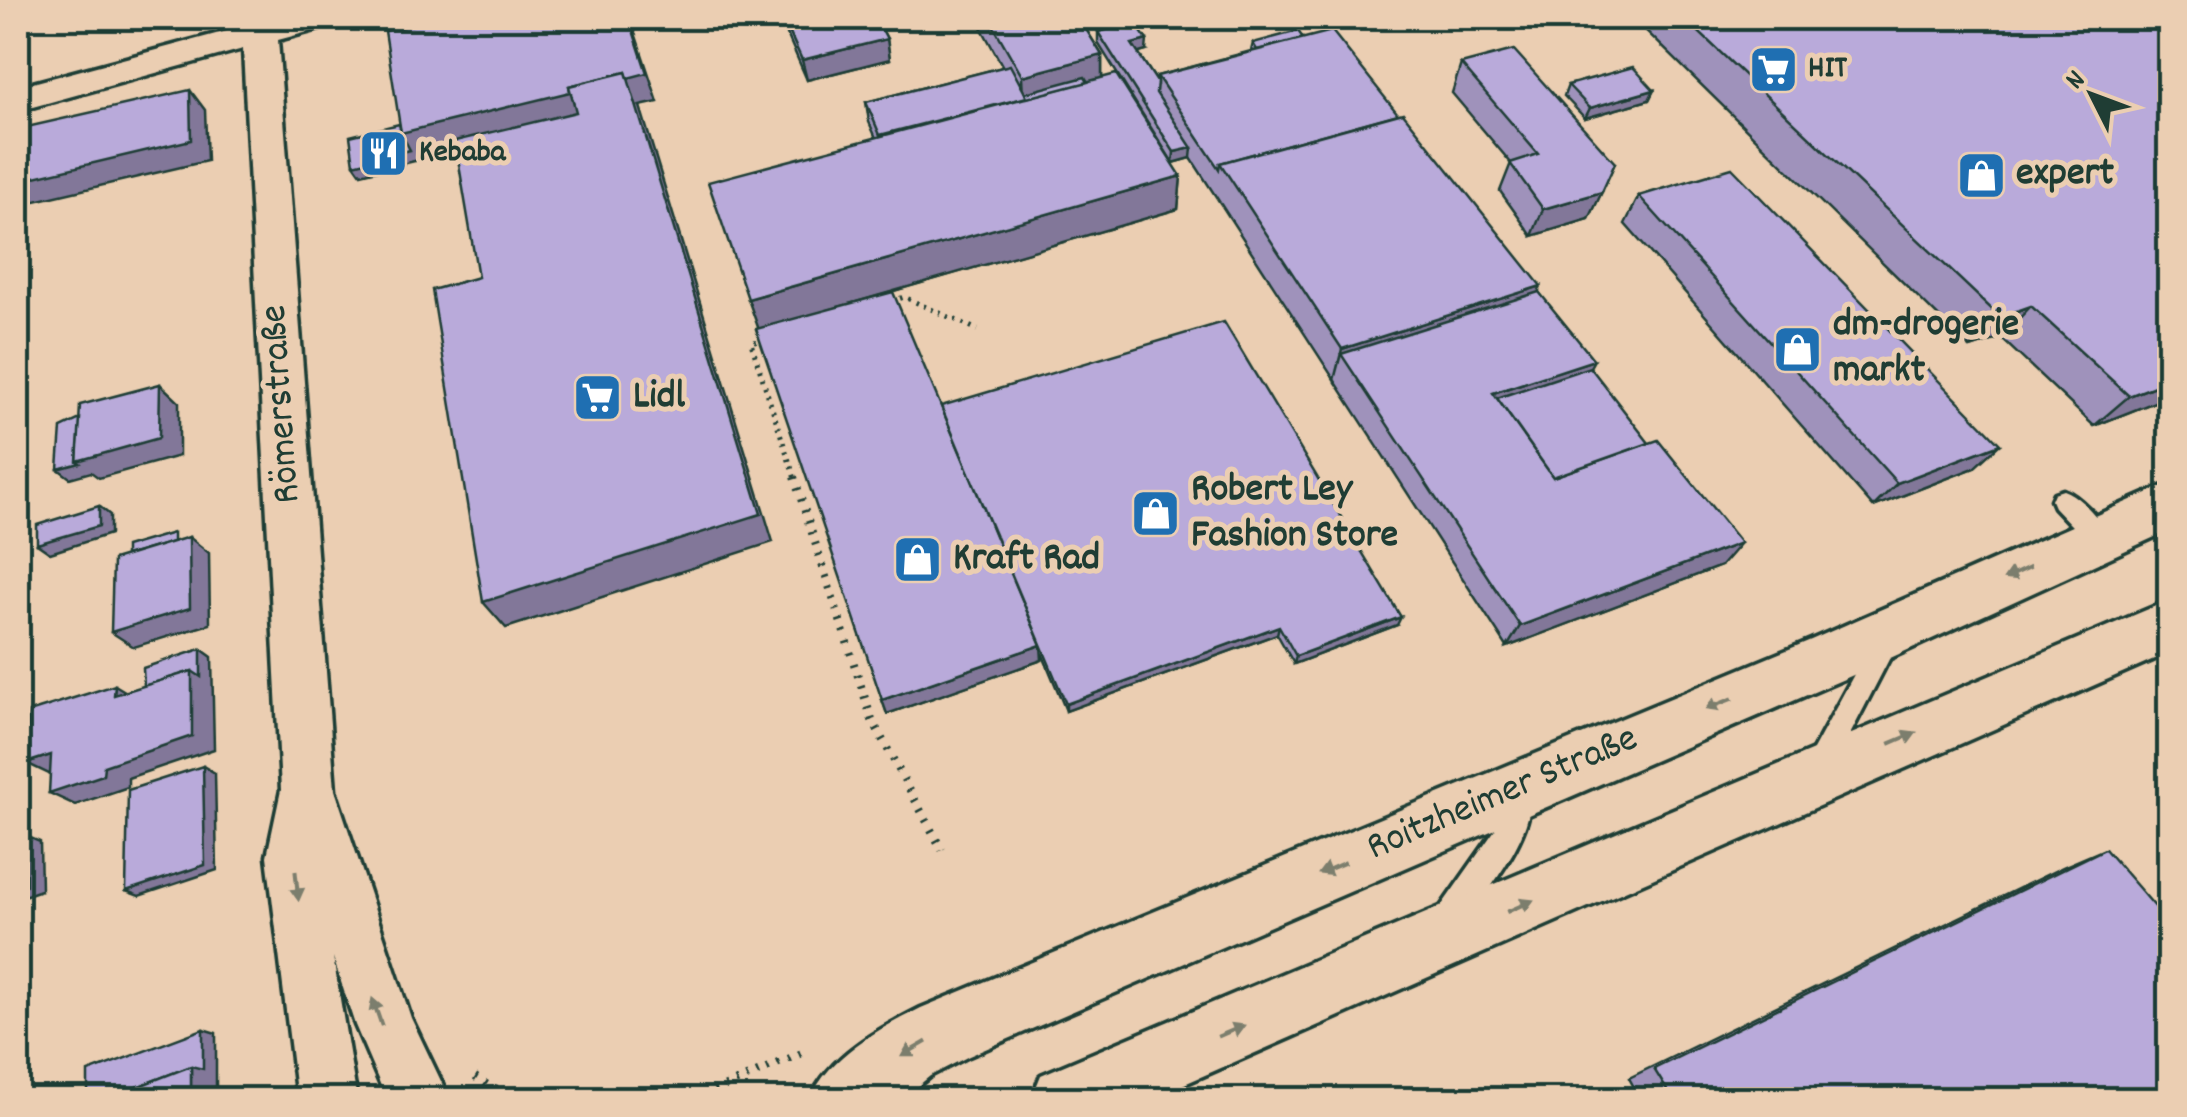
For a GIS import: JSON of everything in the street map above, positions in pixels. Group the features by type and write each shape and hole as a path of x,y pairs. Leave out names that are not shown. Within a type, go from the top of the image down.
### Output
{"street":[{"path":"18,99 260,26 318,18"},
{"name":"Römerstraße","path":"260,26 308,790 294,856 304,954 327,1100"},
{"name":"Roitzheimer Straße","path":"832,1073 906,1052 1518,788 1843,676 1890,633 2080,518 2170,505"},
{"path":"1066,1100 2170,625"},
{"name":"Römerstraße","path":"308,790 330,843 341,894 384,1032 440,1084"}],"lane":[{"path":"1813,776 1843,676"},
{"path":"1431,946 1510,832 1518,788"}],"path":[{"path":"884,303 904,297 978,330"},
{"path":"770,337 750,343 872,720 942,850"},
{"path":"693,1100 832,1073"},
{"path":"440,1084 492,1087 536,1100"}],"building":[{"path":"445,18 629,18 647,73 628,78 626,72 569,86 570,92 401,133 385,31"},
{"path":"783,18 876,18 887,39 802,60"},
{"path":"989,18 1079,18 1102,55 1022,76"},
{"name":"expert","path":"1684,18 2170,18 2170,380 2129,396 2031,306 2000,317"},
{"path":"1135,23 1147,40 1132,44 1157,82 1156,93 1192,148 1174,152 1098,32"},
{"path":"1298,31 1303,38 1257,50 1253,43"},
{"path":"1332,31 1398,114 1220,163 1219,169 1157,76"},
{"path":"1514,50 1615,163 1602,192 1543,209 1510,163 1538,154 1461,64"},
{"path":"1010,65 1027,97 880,135 866,102"},
{"path":"1633,67 1654,90 1590,108 1568,85"},
{"name":"Lidl","path":"626,72 761,514 483,602 432,290 478,277 455,141 576,112 569,86"},
{"path":"1116,74 1181,176 748,299 708,182"},
{"path":"1085,77 1088,82 1027,98 1025,93"},
{"path":"190,90 191,140 18,181 18,129"},
{"path":"1403,113 1541,286 1342,349 1220,163"},
{"path":"399,124 410,150 354,164 350,136"},
{"name":"dm-drogerie markt","path":"1732,168 2000,444 1897,483 1639,196"},
{"name":"Kraft Rad","path":"893,292 1041,645 882,700 756,329"},
{"path":"1539,292 1594,360 1493,393 1553,477 1658,440 1741,543 1520,626 1341,354"},
{"name":"Robert Ley Fashion Store","path":"1224,322 1401,617 1296,656 1279,626 1066,704 941,406"},
{"path":"1590,367 1649,443 1553,477 1497,398"},
{"path":"160,384 159,438 77,461 80,405"},
{"path":"80,419 80,463 58,469 61,428"},
{"path":"99,506 99,526 37,544 37,525"},
{"path":"173,533 173,542 125,556 125,547"},
{"path":"189,537 190,608 111,632 113,560"},
{"path":"201,649 201,677 192,671 144,686 143,668"},
{"path":"192,671 192,736 104,766 103,775 49,793 51,755 26,763 29,712 115,685 114,695"},
{"path":"203,766 205,865 126,891 128,790"},
{"path":"26,836 26,885 18,888 18,839"},
{"path":"2105,849 2170,924 2170,1100 1673,1100 1654,1069"},
{"path":"203,1029 203,1069 191,1066 103,1100 88,1100 88,1072"},
{"path":"191,1066 191,1100 103,1100"}],"place":[{"name":"HIT","path":"1773,70"},
{"name":"Kebaba","path":"384,154"},
{"name":"expert","path":"1981,175"},
{"name":"dm-drogerie markt","path":"1798,349"},
{"name":"Lidl","path":"598,398"},
{"name":"Robert Ley Fashion Store","path":"1156,514"},
{"name":"Kraft Rad","path":"918,560"}]}
